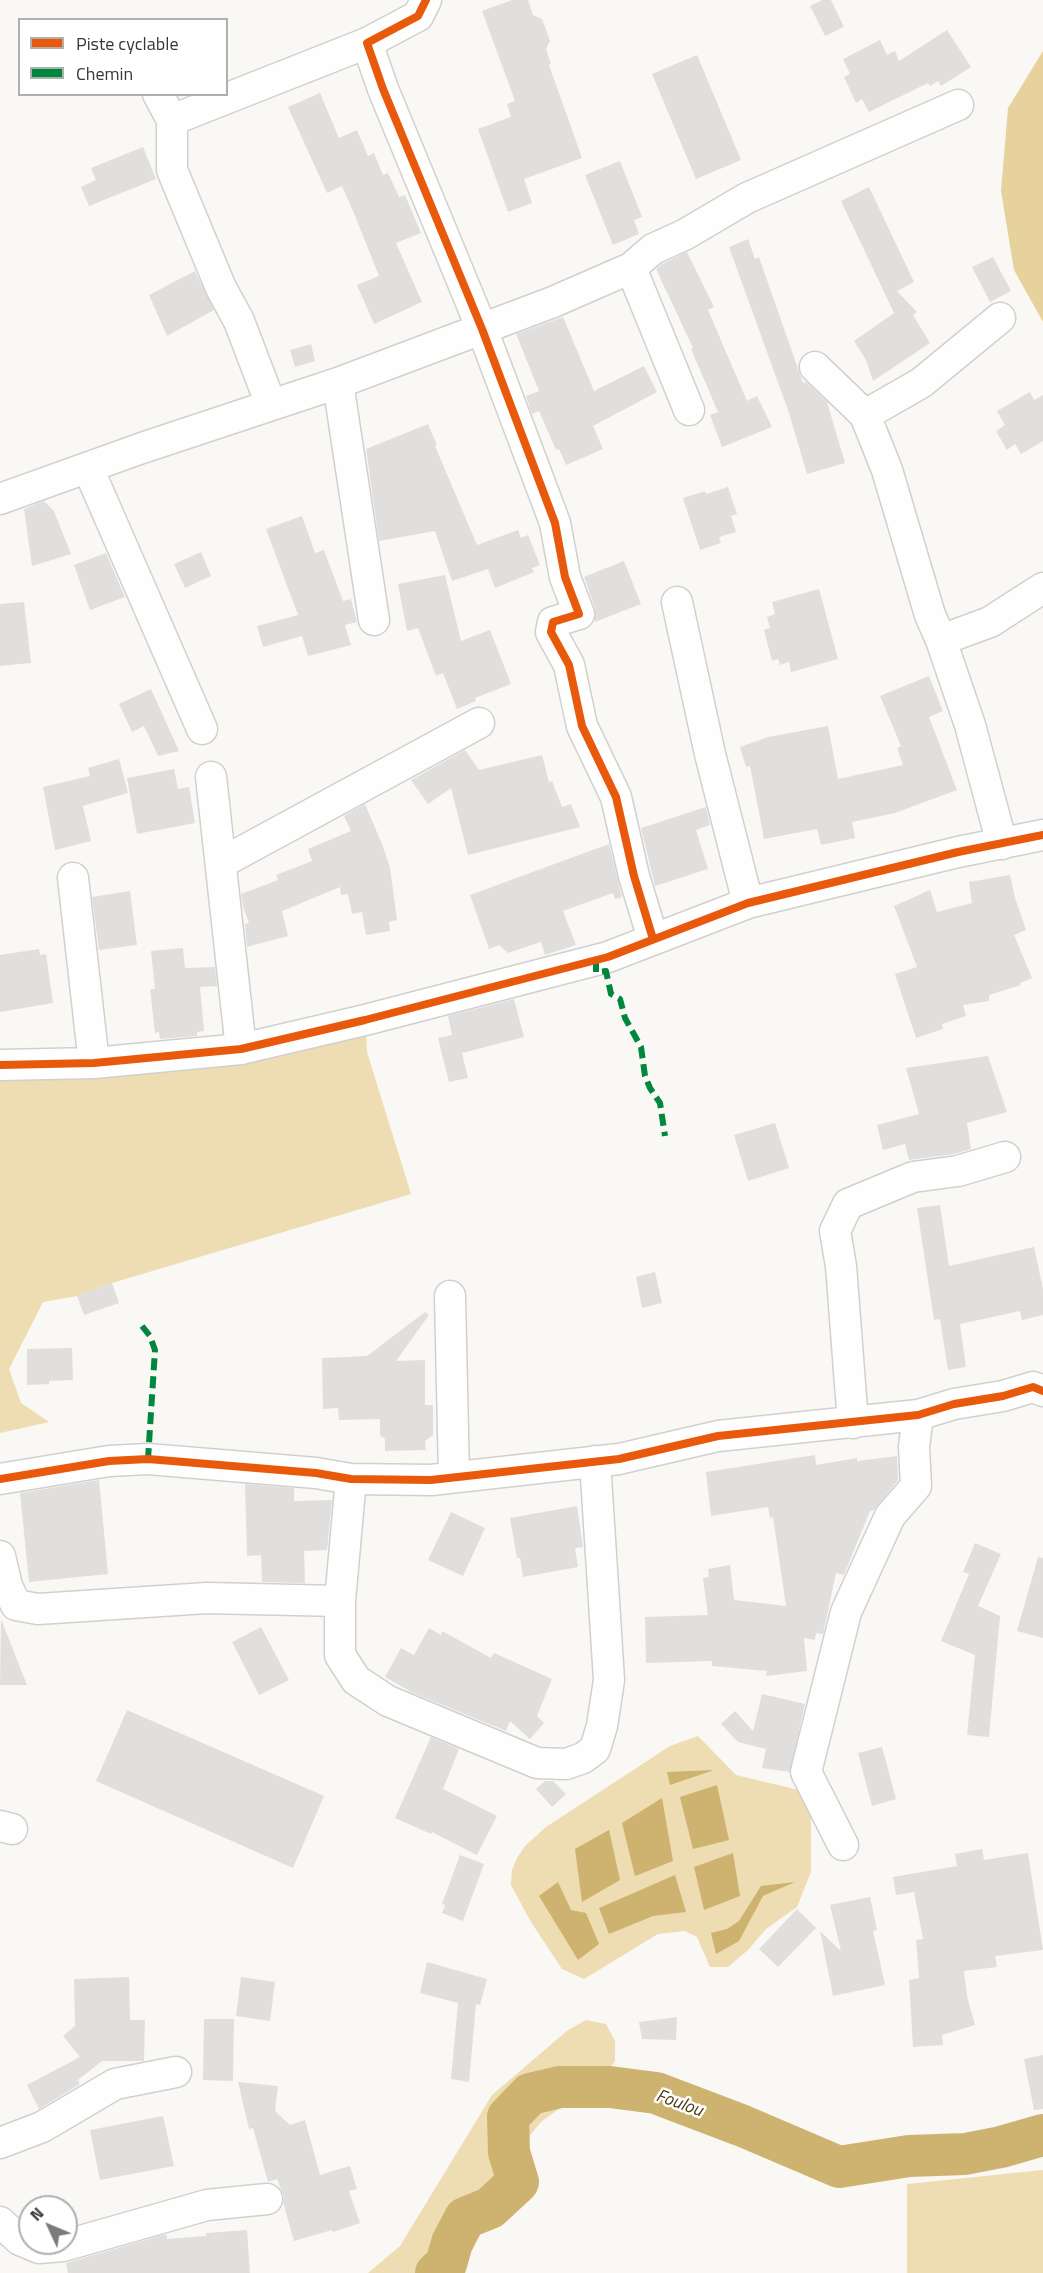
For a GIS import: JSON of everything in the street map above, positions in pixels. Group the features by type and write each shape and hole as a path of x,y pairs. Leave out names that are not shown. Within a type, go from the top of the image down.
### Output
{"street":[{"path":"172,120 367,43 418,16 426,0"},
{"path":"367,43 383,88 482,329 555,523 565,577 579,614 553,622 551,632 569,665 582,726 616,797 634,876 653,939"},
{"path":"159,96 172,120 172,170 221,288 239,321 270,405"},
{"path":"0,499 338,383 553,302 631,268 653,249 684,235 747,198 958,105"},
{"path":"631,268 689,410"},
{"path":"864,415 921,383 1000,318"},
{"path":"815,367 864,415 887,470 930,615 970,724 1002,844"},
{"path":"338,383 374,620"},
{"path":"88,468 202,729"},
{"path":"941,640 990,622 1043,588"},
{"path":"677,602 710,754 748,903"},
{"path":"221,863 479,723"},
{"path":"211,777 241,1049"},
{"path":"0,1065 94,1063 241,1049 365,1020 608,957 748,903 1043,835"},
{"path":"73,878 94,1063"},
{"path":"854,1423 842,1266 835,1231 848,1204 913,1177 958,1171 1005,1157"},
{"path":"450,1296 454,1477"},
{"path":"0,1479 109,1461 148,1459 316,1473 351,1479 454,1477 618,1459 718,1436 918,1415 954,1404 1040,1388"},
{"path":"843,1845 806,1772 846,1612 890,1516 916,1486 914,1447 918,1415"},
{"path":"351,1479 340,1601 340,1655 356,1680 388,1701 537,1763 566,1764 583,1758 595,1749 602,1726 609,1680 594,1461"},
{"path":"0,1556 16,1605 38,1609 207,1598 340,1601"},
{"path":"0,2143 42,2127 114,2084 176,2072"},
{"path":"0,2222 20,2240 39,2248 63,2246 207,2205 267,2199"}],"shaded area":[{"path":"1043,51 1043,322 1014,270 1001,191 1008,108"},
{"path":"365,1020 367,1052 411,1194 112,1283 77,1296 43,1302 9,1369 21,1403 49,1422 0,1433 0,1065"},
{"path":"698,1736 736,1775 811,1793 811,1872 797,1907 766,1929 748,1950 728,1967 710,1967 697,1937 685,1931 658,1934 584,1979 562,1969 531,1922 511,1885 512,1870 517,1858 525,1846 546,1827 670,1746"},
{"path":"714,1770 670,1785 667,1772"},
{"path":"717,1785 729,1840 693,1849 680,1797"},
{"path":"662,1798 673,1861 635,1876 622,1823"},
{"path":"609,1830 620,1880 582,1902 575,1849"},
{"path":"733,1853 740,1896 704,1910 694,1867"},
{"path":"675,1875 686,1912 653,1916 609,1934 599,1908"},
{"path":"558,1882 571,1910 586,1913 599,1944 578,1960 539,1896"},
{"path":"795,1882 763,1896 739,1941 716,1954 711,1933 727,1929 739,1921 761,1886"},
{"path":"586,2020 606,2024 615,2041 615,2061 604,2076 541,2122 518,2150 459,2273 368,2273 400,2246 492,2095 568,2030"},
{"path":"1043,2170 1043,2273 907,2273 907,2184"}],"building":[{"path":"512,0 528,0 533,15 542,19 550,41 546,49 551,64 549,65 582,158 524,179 532,203 508,212 478,129 511,117 507,104 515,101 482,11"},
{"path":"822,0 831,0 844,27 825,36 810,6"},
{"path":"947,30 971,67 941,86 938,81 930,86 928,83 869,112 862,99 856,103 844,77 850,74 843,59 880,40 887,55 895,51 899,61"},
{"path":"697,55 741,160 696,179 652,74"},
{"path":"320,93 339,138 357,130 368,156 374,153 383,175 388,173 399,197 405,195 421,233 396,243 422,302 374,324 357,285 379,276 342,186 327,193 288,107"},
{"path":"143,147 156,179 89,206 81,187 96,180 91,168"},
{"path":"620,161 642,217 634,220 639,234 613,245 585,175"},
{"path":"869,187 914,282 897,291 917,312 913,315 930,343 873,381 866,360 854,341 894,313 841,201"},
{"path":"748,239 755,259 759,257 803,383 806,382 827,402 845,463 807,474 789,413 729,247"},
{"path":"687,252 714,307 708,310 747,401 757,396 772,427 722,447 710,415 718,412 691,349 693,348 656,269"},
{"path":"993,257 1011,291 990,302 972,267"},
{"path":"195,271 214,310 167,336 149,295"},
{"path":"563,317 594,391 644,366 657,392 593,426 603,449 566,465 559,449 556,450 539,411 532,414 526,396 539,391 516,334"},
{"path":"311,344 315,361 295,367 290,350"},
{"path":"1030,392 1034,400 1043,395 1043,441 1021,454 1015,444 1007,450 996,431 1005,425 997,411"},
{"path":"428,424 477,545 518,530 521,538 528,535 540,565 532,568 534,572 495,588 488,569 452,581 435,531 379,541 366,449"},
{"path":"728,487 737,514 731,516 736,532 719,537 721,543 700,550 683,498"},
{"path":"44,501 54,511 71,554 32,566 24,509"},
{"path":"302,516 315,553 324,550 343,601 351,599 357,622 345,625 351,645 308,656 302,636 263,647 257,626 298,615 266,529"},
{"path":"201,552 211,576 185,588 174,564"},
{"path":"106,553 125,597 90,610 74,565"},
{"path":"624,561 641,604 595,622 595,608 584,577"},
{"path":"445,575 461,641 490,630 511,684 475,698 476,701 457,709 443,673 436,676 418,628 407,631 398,584"},
{"path":"819,589 838,659 791,672 789,662 780,665 778,659 772,661 764,630 770,628 767,617 775,614 772,602"},
{"path":"24,602 31,663 0,666 0,604"},
{"path":"929,676 943,711 929,717 957,790 895,813 852,822 855,838 821,845 817,829 764,839 750,766 746,767 740,747 768,737 828,726 838,779 903,765 897,748 901,746 880,696"},
{"path":"151,689 179,751 158,756 144,726 132,732 119,704"},
{"path":"465,750 479,770 542,755 549,782 552,781 562,807 571,804 580,827 468,855 451,788 428,804 411,780"},
{"path":"119,759 128,793 83,806 91,841 55,850 43,787 90,776 88,768"},
{"path":"174,769 178,789 189,787 195,823 137,834 127,778"},
{"path":"365,804 390,868 397,920 389,922 390,931 366,935 362,912 352,914 348,894 341,895 340,887 282,911 288,936 247,947 245,924 249,923 241,894 278,880 276,875 312,861 308,849 351,831 344,816"},
{"path":"706,807 710,825 696,830 708,869 655,886 641,828"},
{"path":"609,844 622,897 615,899 613,893 563,911 576,945 545,955 541,942 508,953 499,945 489,949 470,895"},
{"path":"1010,875 1026,930 1014,935 1032,978 1020,983 1021,985 989,995 989,1001 963,1005 966,1016 942,1024 943,1029 916,1038 895,974 917,967 894,906 930,890 937,912 972,903 969,882"},
{"path":"130,891 137,945 99,950 92,897"},
{"path":"183,948 185,968 215,967 217,986 200,987 204,1031 197,1032 197,1036 160,1039 159,1032 155,1033 150,989 155,989 151,951"},
{"path":"39,949 40,955 46,954 53,1003 0,1012 0,955"},
{"path":"514,999 524,1037 462,1053 468,1078 449,1082 438,1038 452,1035 448,1016"},
{"path":"988,1056 1007,1112 967,1123 971,1149 954,1154 909,1160 905,1144 883,1150 877,1125 919,1114 906,1068"},
{"path":"775,1123 789,1168 748,1181 734,1135"},
{"path":"940,1205 949,1266 1034,1247 1043,1289 1043,1315 1022,1320 1020,1311 960,1324 966,1367 948,1370 940,1319 934,1320 917,1208"},
{"path":"655,1272 662,1303 642,1308 636,1277"},
{"path":"112,1283 119,1303 84,1315 77,1296"},
{"path":"425,1312 429,1315 396,1361 425,1360 425,1405 433,1405 433,1435 425,1441 426,1450 385,1451 385,1439 380,1435 380,1419 339,1420 338,1408 323,1409 322,1358 367,1356"},
{"path":"72,1348 73,1380 27,1385 27,1349"},
{"path":"815,1455 816,1465 857,1458 857,1461 897,1456 898,1480 874,1510 870,1511 844,1575 836,1573 823,1634 816,1633 815,1640 804,1638 807,1671 766,1676 767,1671 712,1666 712,1661 646,1663 645,1617 708,1615 703,1578 709,1577 708,1569 730,1565 734,1600 786,1606 773,1517 770,1518 768,1507 711,1516 706,1472"},
{"path":"99,1480 108,1574 29,1582 20,1493"},
{"path":"245,1484 294,1488 294,1501 332,1500 327,1550 304,1551 305,1583 262,1582 261,1555 247,1556"},
{"path":"577,1506 583,1547 575,1548 578,1567 523,1577 510,1518"},
{"path":"451,1512 485,1528 463,1576 428,1560"},
{"path":"975,1543 1001,1554 978,1606 1000,1616 989,1737 967,1735 975,1655 941,1641 969,1574 963,1572"},
{"path":"1038,1557 1043,1558 1043,1638 1017,1631"},
{"path":"1,1619 27,1685 0,1685"},
{"path":"261,1627 289,1680 259,1695 232,1642"},
{"path":"429,1628 441,1635 442,1631 491,1658 494,1653 552,1679 537,1716 544,1723 530,1739 510,1721 506,1731 411,1692 385,1677 401,1648 414,1655"},
{"path":"762,1694 805,1704 790,1772 762,1768 766,1749 738,1742 721,1724 735,1711 753,1731"},
{"path":"127,1710 324,1796 293,1868 96,1781"},
{"path":"431,1737 459,1749 443,1789 497,1816 477,1855 432,1832 431,1834 395,1818"},
{"path":"882,1747 896,1799 872,1806 858,1753"},
{"path":"545,1781 553,1781 566,1794 552,1807 536,1789"},
{"path":"982,1849 984,1860 1028,1853 1043,1950 995,1956 997,1967 964,1971 967,1996 975,2025 942,2035 943,2045 913,2047 909,1980 919,1978 916,1940 923,1939 914,1892 896,1895 893,1877 957,1866 955,1854"},
{"path":"460,1855 484,1864 463,1921 442,1913 445,1905 442,1904"},
{"path":"870,1897 877,1930 873,1931 885,1985 833,1996 820,1931 841,1951 830,1905"},
{"path":"797,1909 816,1928 778,1967 759,1949"},
{"path":"427,1962 487,1979 480,2005 476,2004 469,2082 451,2079 458,2003 420,1993"},
{"path":"129,1977 130,2020 145,2020 144,2061 102,2061 78,2080 80,2084 39,2109 27,2085 80,2057 63,2036 75,2026 74,1979"},
{"path":"241,1977 275,1982 270,2021 236,2016"},
{"path":"677,2017 676,2040 642,2039 639,2022"},
{"path":"204,2019 234,2019 233,2081 203,2080"},
{"path":"1043,2055 1043,2109 1034,2110 1024,2059"},
{"path":"238,2082 278,2086 275,2111 290,2125 305,2120 320,2175 350,2166 357,2189 349,2191 360,2223 294,2241 283,2202 284,2197 277,2179 268,2182 253,2128 249,2129"},
{"path":"163,2116 174,2166 100,2180 90,2130"},
{"path":"247,2230 250,2273 68,2273 66,2263 163,2235 167,2235 167,2239"}],"waterway":[{"name":"Foulou","path":"436,2273 446,2264 452,2243 465,2218 490,2208 518,2182 509,2152 508,2117 530,2094 560,2087 610,2087 656,2093 743,2126 839,2167 909,2156 965,2154 1043,2135"}],"marked path":[{"path":"596,960 596,972 606,971 611,994 620,999 625,1018 641,1047 645,1076 660,1103 665,1136"},
{"path":"142,1326 150,1336 155,1350 148,1459"}],"cycle path":[{"path":"426,0 418,16 367,43 383,89 482,329 555,523 565,577 579,614 553,622 551,632 569,665 582,726 616,797 634,876 653,939"},
{"path":"0,1065 94,1063 241,1049 365,1020 608,957 748,903 958,852 1043,835"},
{"path":"0,1479 109,1461 148,1459 316,1473 351,1479 431,1480 619,1459 718,1436 918,1415 954,1404 1003,1396 1033,1387 1043,1391"}]}
